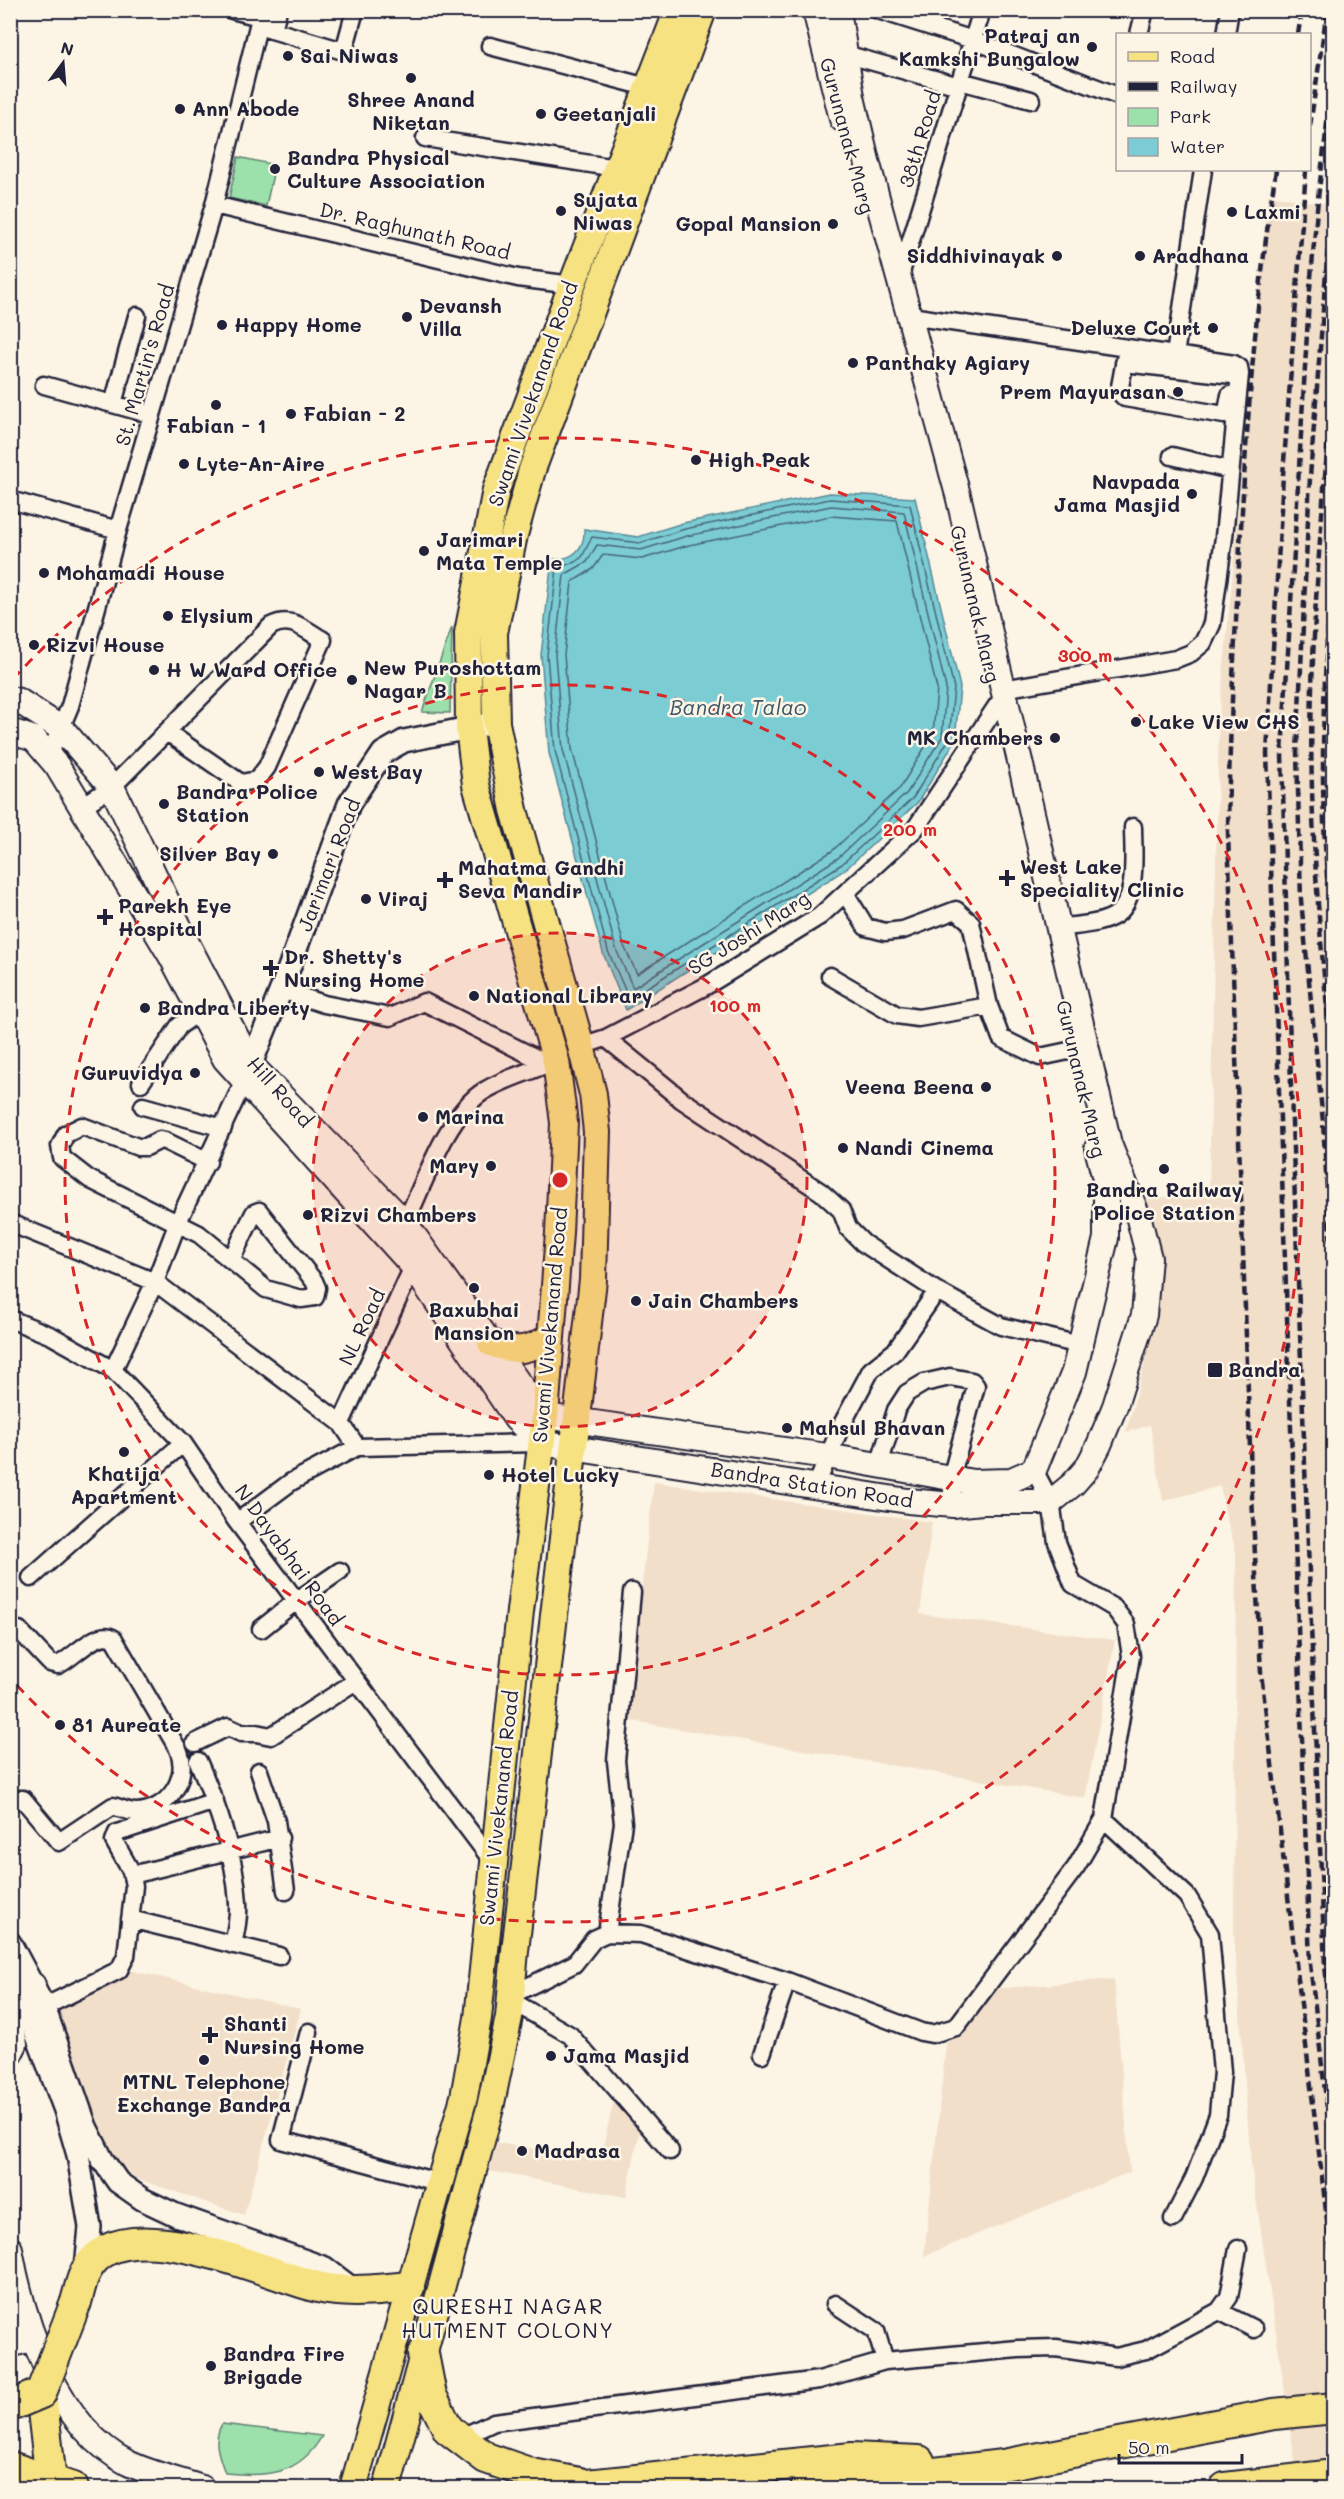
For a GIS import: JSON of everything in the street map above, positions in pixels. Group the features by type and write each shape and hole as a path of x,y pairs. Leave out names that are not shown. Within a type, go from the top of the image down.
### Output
{"highway":[{"path":"62,2485 41,2393 86,2270 102,2253 118,2244 140,2241 167,2242 319,2287 354,2290 409,2287"},
{"path":"423,2354 431,2395 447,2429 486,2458 532,2474 591,2486"},
{"path":"10,2406 41,2393"},
{"path":"806,2488 1003,2465 1274,2414 1334,2408"},
{"path":"557,2488 852,2458 1003,2465"},
{"path":"10,2467 62,2485"},
{"path":"1225,2488 1334,2475"}],"main road":[{"name":"Gurunanak Marg","path":"815,10 829,71 889,292 958,517"},
{"name":"Gurunanak Marg","path":"838,10 852,97 867,161 898,280 910,316 1002,698 1073,1050 1106,1183 1106,1238 1074,1372 1034,1470"},
{"name":"Swami Vivekanand Road","path":"353,2488 464,2097 478,2018 493,1862 545,1416 551,1337 564,1123 552,1063 476,785 468,729 468,633 496,490 647,87 690,16"},
{"name":"Swami Vivekanand Road","path":"387,2488 490,2108 509,2017 593,1280 597,1132 593,1094 514,810 496,723 494,633 514,535 529,481 690,16"},
{"path":"1002,698 1109,1144 1139,1220 1149,1258 1144,1315 1115,1406 1087,1468 1073,1484 1051,1502"},
{"name":"Hill Road","path":"10,699 19,701 62,729 112,787 208,1005"},
{"name":"Hill Road","path":"10,731 34,739 49,756 171,956 208,1005 248,1073 418,1258 491,1343 527,1395 545,1416"},
{"name":"Hill Road","path":"248,1073 405,1223 418,1258 516,1419 541,1443"},
{"path":"491,1343 520,1350 535,1347 551,1337"},
{"path":"545,1416 576,1421"},
{"name":"Bandra Station Road","path":"576,1421 827,1456 973,1482 1009,1481 1034,1470"},
{"name":"Bandra Station Road","path":"541,1443 908,1501 953,1505 982,1502 1051,1502"},
{"path":"525,1576 558,1579"},
{"path":"10,2054 28,2016"},
{"path":"11,2260 33,2338 61,2394 81,2426 128,2463 202,2488"},
{"path":"10,2345 33,2338"},
{"path":"333,2488 360,2462"}],"street":[{"path":"232,10 340,50 345,47 354,14 351,10"},
{"name":"St. Martin's Road","path":"49,756 70,706 118,530 214,205 263,21 279,10"},
{"path":"878,10 1048,78 1116,95"},
{"name":"38th Road","path":"898,280 982,10"},
{"path":"1139,33 1145,10"},
{"path":"1226,33 1230,10"},
{"path":"490,46 647,87"},
{"path":"845,54 1030,100"},
{"path":"425,138 616,168"},
{"path":"1174,362 1203,171"},
{"name":"Dr. Raghunath Road","path":"214,205 518,278 572,285"},
{"path":"113,404 137,316"},
{"path":"910,316 1126,356 1228,368"},
{"path":"1126,356 1119,392 1125,398 1224,415 1228,406 1228,368"},
{"path":"1002,698 1176,659 1191,653 1203,643 1212,624 1230,470 1228,368"},
{"path":"44,385 152,415"},
{"path":"1172,456 1230,470"},
{"path":"10,500 118,530"},
{"path":"81,807 112,787 271,626 281,621 295,623 323,640 267,767 257,780 241,783 167,732"},
{"name":"SG Joshi Marg","path":"581,1046 606,1038 706,986 819,916 915,829 1002,698"},
{"name":"Jarimari Road","path":"248,1073 349,804 382,753 404,741 496,723"},
{"path":"1059,928 1116,915 1129,898 1133,874 1133,827"},
{"path":"845,893 866,927 885,932 903,930 956,910 971,923 989,1006 1001,1038 1040,1058 1073,1050"},
{"path":"830,976 897,1015 918,1018 989,1006"},
{"path":"281,990 324,1004 390,1017 424,1002 552,1063"},
{"path":"141,1083 179,1026 208,1005"},
{"path":"606,1038 682,1100 821,1192 841,1210 848,1228 863,1242 937,1291 1001,1326 1080,1344"},
{"path":"405,1223 449,1128 471,1101 485,1090 552,1063"},
{"path":"113,1370 155,1282 178,1222 248,1073"},
{"path":"143,1106 223,1128"},
{"path":"208,1162 165,1141 160,1140 146,1147 138,1147 82,1126 66,1134 61,1140 62,1158 89,1179 199,1234 266,1289 301,1299 315,1297 317,1288 314,1281 259,1211 254,1214 231,1260"},
{"path":"10,1223 155,1282 341,1424 357,1447"},
{"name":"NL Road","path":"341,1424 418,1258"},
{"path":"816,1486 827,1456 871,1370 895,1351 937,1291"},
{"name":"N Dayabhai Road","path":"10,1319 52,1336 113,1370 183,1443 237,1522 493,1862"},
{"path":"879,1465 896,1410 907,1392 924,1383 950,1377 972,1381 975,1386 951,1478 953,1505"},
{"path":"31,1578 183,1443"},
{"path":"237,1522 291,1482 357,1447 541,1443"},
{"path":"670,2151 570,2035 511,1997 574,1964 594,1940 608,1933 641,1934 787,1981 921,2032 932,2034 956,2027 1076,1868 1104,1819 1131,1656 1126,1624 1114,1608 1072,1584 1057,1542 1051,1502 1034,1470"},
{"path":"261,1629 296,1601 340,1571"},
{"path":"608,1933 623,1823 616,1761 632,1592"},
{"path":"10,1630 19,1630 50,1663 58,1665 101,1636 110,1636 178,1749 182,1768 178,1783 170,1797 152,1808 135,1812 113,1806 60,1842 23,1800 18,1798 10,1802"},
{"path":"195,1743 228,1727 241,1733 271,1736 356,1681"},
{"path":"198,1761 216,1801 229,1850 238,1903 233,1945"},
{"path":"259,1771 280,1838 286,1891"},
{"path":"28,2016 119,1970 126,1956 134,1886 132,1875 114,1841 117,1833 216,1801"},
{"path":"1104,1819 1187,1896 1210,1934 1222,2072 1218,2115 1194,2178 1173,2219"},
{"path":"132,1875 280,1838"},
{"path":"130,1919 279,1956"},
{"path":"10,1943 18,1990 65,2110 78,2155 90,2228 86,2270"},
{"path":"762,2054 787,1981"},
{"path":"28,2016 102,2158 118,2182 142,2199 176,2215 325,2268 354,2290"},
{"path":"309,2032 281,2140 441,2183"},
{"path":"460,2438 494,2422 819,2380 885,2361 1056,2348 1116,2357 1146,2350 1219,2312 1229,2297 1238,2249"},
{"path":"835,2304 876,2331 885,2361"},
{"path":"1219,2312 1254,2329"}],"shaded area":[{"path":"1268,195 1334,205 1333,2488 1299,2488 1251,2165 1234,1934 1236,1551 1220,1486 1163,1501 1150,1425 1126,1432 1147,1354 1161,1276 1157,1242 1139,1199 1209,1194 1219,718"},
{"path":"654,1482 932,1522 920,1614 1115,1640 1085,1798 626,1720"},
{"path":"120,1968 301,2009 244,2215 137,2179 106,2154 55,2012 59,1995"},
{"path":"1114,1979 1130,2172 924,2256 946,2043 991,1989"},
{"name":"Madrasa","path":"616,2092 642,2120 626,2197 489,2171 497,2143 600,2159"}],"green space":[{"path":"238,157 275,165 266,206 229,198"},
{"path":"452,627 450,713 422,712"},
{"path":"222,2424 322,2436 303,2459 280,2471 254,2475 225,2473 217,2442"}],"water":[{"name":"Bandra Talao","path":"830,493 915,498 960,687 955,741 918,802 846,869 626,1010 603,953 549,753 541,655 552,559 566,558 576,552 582,543 584,529 638,537 683,523"}],"railway":[{"path":"1298,33 1302,10"},
{"path":"1311,119 1327,10"},
{"path":"1334,68 1318,198 1309,300 1282,753 1292,1122 1315,1730 1325,1966 1334,2042"},
{"path":"1334,169 1310,477 1297,752 1301,900 1323,1122 1334,1306"},
{"path":"1276,171 1253,357 1246,452 1232,690 1228,833 1251,1476 1261,1673 1334,2277"},
{"path":"1306,171 1283,475 1267,753 1310,1964 1334,2167"},
{"path":"1334,362 1321,525 1311,737 1317,884 1334,1078"},
{"path":"1334,546 1323,742 1325,841 1334,939"}],"place":[{"name":"Patraj an Kamkshi Bungalow","path":"1092,47"},
{"name":"Sai Niwas","path":"288,56"},
{"name":"Shree Anand Niketan","path":"411,78"},
{"name":"Ann Abode","path":"180,109"},
{"name":"Geetanjali","path":"541,114"},
{"name":"Bandra Physical Culture Association","path":"275,169"},
{"name":"Sujata Niwas","path":"561,211"},
{"name":"Laxmi","path":"1232,212"},
{"name":"Gopal Mansion","path":"833,224"},
{"name":"Siddhivinayak","path":"1057,256"},
{"name":"Aradhana","path":"1140,256"},
{"name":"Devansh Villa","path":"407,317"},
{"name":"Happy Home","path":"222,325"},
{"name":"Deluxe Court","path":"1213,328"},
{"name":"Panthaky Agiary","path":"853,363"},
{"name":"Prem Mayurasan","path":"1178,392"},
{"name":"Fabian - 1","path":"216,405"},
{"name":"Fabian - 2","path":"291,414"},
{"name":"High Peak","path":"696,460"},
{"name":"Lyte-An-Aire","path":"184,464"},
{"name":"Navpada Jama Masjid","path":"1192,494"},
{"name":"Jarimari Mata Temple","path":"424,551"},
{"name":"Mohamadi House","path":"44,573"},
{"name":"Elysium","path":"168,616"},
{"name":"Rizvi House","path":"34,645"},
{"name":"H W Ward Office","path":"154,670"},
{"name":"New Puroshottam Nagar B","path":"352,680"},
{"name":"Lake View CHS","path":"1136,722"},
{"name":"MK Chambers","path":"1055,738"},
{"name":"West Bay","path":"319,772"},
{"name":"Bandra Police Station","path":"164,804"},
{"name":"Silver Bay","path":"273,854"},
{"name":"West Lake Speciality Clinic","path":"1007,878"},
{"name":"Mahatma Gandhi Seva Mandir","path":"445,880"},
{"name":"Viraj","path":"366,899"},
{"name":"Parekh Eye Hospital","path":"105,917"},
{"name":"Dr. Shetty's Nursing Home","path":"271,968"},
{"name":"National Library","path":"474,996"},
{"name":"Bandra Liberty","path":"145,1008"},
{"name":"Guruvidya","path":"195,1073"},
{"name":"Veena Beena","path":"986,1087"},
{"name":"Marina","path":"423,1117"},
{"name":"Nandi Cinema","path":"843,1148"},
{"name":"Mary","path":"491,1166"},
{"name":"Bandra Railway Police Station","path":"1164,1169"},
{"name":"Rizvi Chambers","path":"308,1215"},
{"name":"Baxubhai Mansion","path":"474,1288"},
{"name":"Jain Chambers","path":"636,1301"},
{"name":"Bandra","path":"1215,1370"},
{"name":"Mahsul Bhavan","path":"787,1428"},
{"name":"Khatija Apartment","path":"124,1452"},
{"name":"Hotel Lucky","path":"489,1475"},
{"name":"81 Aureate","path":"60,1725"},
{"name":"Shanti Nursing Home","path":"210,2035"},
{"name":"Jama Masjid","path":"551,2056"},
{"name":"MTNL Telephone Exchange Bandra","path":"204,2060"},
{"name":"Madrasa","path":"522,2151"},
{"name":"Bandra Fire Brigade","path":"211,2366"}],"district":[{"name":"QURESHI NAGAR HUTMENT COLONY","path":"508,2319"}]}
